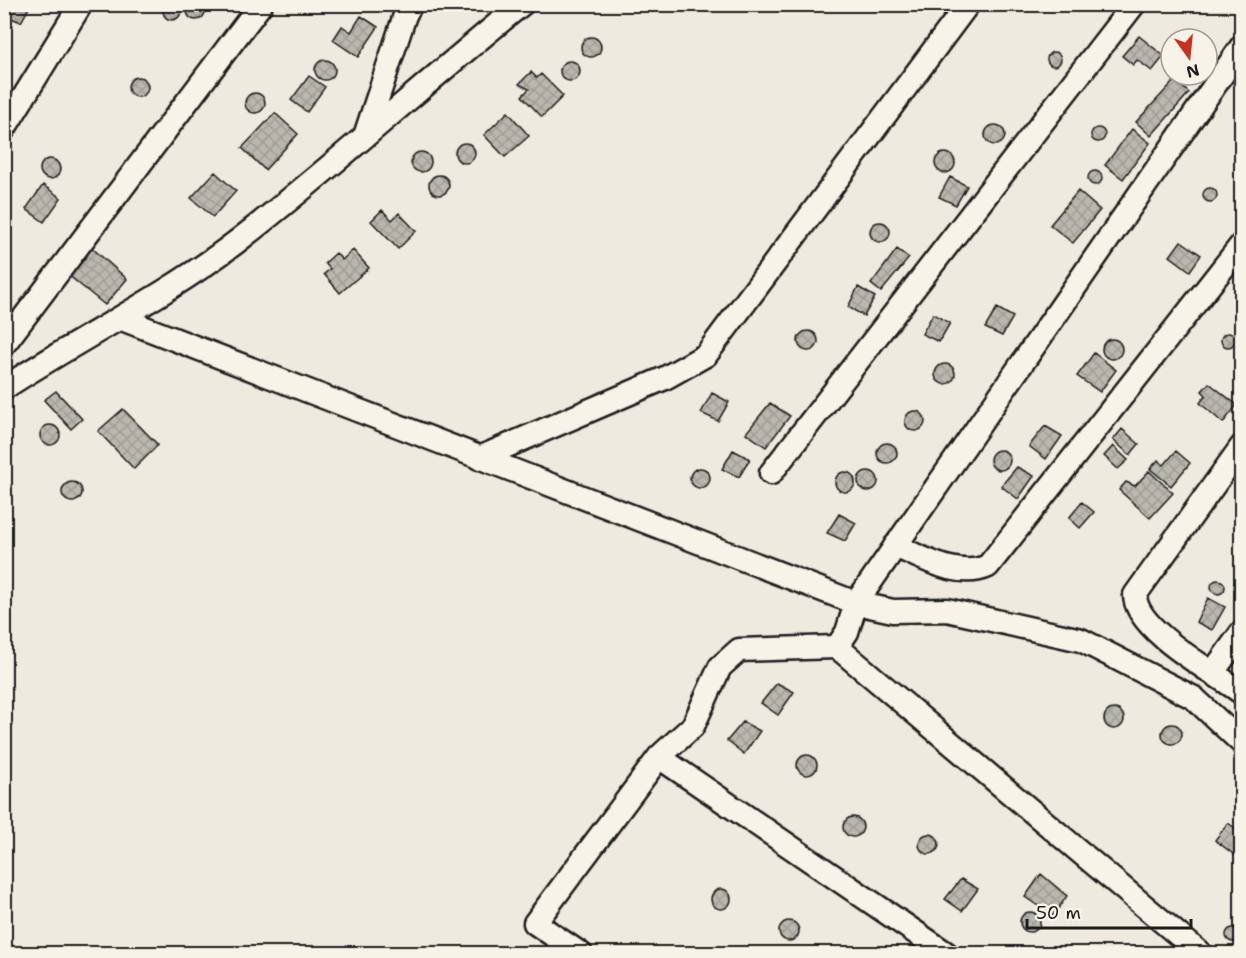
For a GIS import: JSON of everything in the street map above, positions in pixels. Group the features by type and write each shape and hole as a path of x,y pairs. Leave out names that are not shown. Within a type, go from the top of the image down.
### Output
{"street":[{"path":"4,129 81,4"},
{"path":"4,344 261,4"},
{"path":"365,137 405,15 411,4"},
{"path":"4,388 40,364 122,319 234,244 365,137 435,74 522,4"},
{"path":"479,458 666,378 706,355 968,4"},
{"path":"771,473 1134,4"},
{"path":"837,647 847,632 856,603 1242,46"},
{"path":"895,546 954,569 978,571 988,566 1242,244"},
{"path":"122,319 856,603 893,611 947,610 1081,640 1194,698 1242,743"},
{"path":"1242,446 1135,595 1135,606 1152,629 1242,693"},
{"path":"1213,672 1242,632"},
{"path":"581,954 535,923 658,757 693,726 720,667 739,650 837,647 1201,954"},
{"path":"658,757 947,954"}],"building":[{"path":"172,2 178,5 181,11 178,17 172,20 166,17 163,11 166,5"},
{"path":"196,2 202,5 205,11 202,17 196,20 190,17 187,11 190,5"},
{"path":"9,4 31,4 21,22 4,15"},
{"path":"361,16 378,27 358,57 333,40 342,26 351,32"},
{"path":"1139,36 1159,52 1159,62 1152,71 1137,60 1133,65 1122,56"},
{"path":"591,37 598,40 601,47 598,54 591,57 584,54 581,47 584,40"},
{"path":"1051,52 1057,52 1061,59 1057,66 1051,66 1047,62 1047,56"},
{"path":"325,60 332,63 335,70 332,77 325,80 318,77 315,70 318,63"},
{"path":"570,61 577,64 580,71 577,78 570,81 563,78 560,71 563,64"},
{"path":"531,72 537,78 541,74 563,96 542,117 522,96 529,89 519,84"},
{"path":"309,76 325,87 307,112 291,100"},
{"path":"138,77 145,80 148,87 145,94 138,97 131,94 128,87 131,80"},
{"path":"1168,87 1183,87 1189,93 1151,136 1136,122"},
{"path":"255,93 262,96 265,103 262,110 255,113 248,110 245,103 248,96"},
{"path":"508,112 529,136 505,157 484,135"},
{"path":"275,113 298,134 265,170 242,148"},
{"path":"995,125 1002,128 1005,135 1002,142 995,145 988,142 985,135 988,128"},
{"path":"1095,128 1101,128 1105,135 1101,142 1095,142 1091,138 1091,132"},
{"path":"1132,129 1150,143 1123,179 1105,165"},
{"path":"465,143 472,146 475,153 472,160 465,163 458,160 455,153 458,146"},
{"path":"421,152 428,155 431,162 428,169 421,172 414,169 411,162 414,155"},
{"path":"945,153 952,156 955,163 952,170 945,173 938,170 935,163 938,156"},
{"path":"50,159 57,162 60,169 57,176 50,179 43,176 40,169 43,162"},
{"path":"1092,171 1098,171 1102,178 1098,185 1092,185 1088,181 1088,175"},
{"path":"215,172 236,191 213,217 191,198"},
{"path":"439,175 446,178 449,185 446,192 439,195 432,192 429,185 432,178"},
{"path":"950,177 967,186 956,205 939,197"},
{"path":"43,185 61,198 44,222 26,209"},
{"path":"1207,188 1213,188 1217,195 1213,202 1207,202 1203,198 1203,192"},
{"path":"1078,191 1100,210 1073,243 1050,225"},
{"path":"382,210 392,220 399,213 416,231 398,249 371,221"},
{"path":"880,222 887,225 890,232 887,239 880,242 873,239 870,232 873,225"},
{"path":"1181,241 1201,255 1190,271 1170,256"},
{"path":"91,247 127,279 105,305 68,275"},
{"path":"897,249 909,258 881,292 871,284"},
{"path":"353,250 369,268 340,293 324,274 330,269 325,263 336,253 342,260"},
{"path":"858,287 875,297 864,316 848,307"},
{"path":"997,308 1013,317 1002,336 985,328"},
{"path":"933,314 950,323 939,342 922,334"},
{"path":"808,331 815,334 818,341 815,348 808,351 801,348 798,341 801,334"},
{"path":"1225,333 1231,333 1235,340 1231,347 1225,347 1221,343 1221,337"},
{"path":"1112,339 1119,342 1122,349 1119,356 1112,359 1105,356 1102,349 1105,342"},
{"path":"1094,353 1116,370 1100,392 1077,376"},
{"path":"945,364 952,367 955,374 952,381 945,384 938,381 935,374 938,367"},
{"path":"1209,383 1237,405 1223,423 1200,403 1206,395 1202,391"},
{"path":"56,391 82,419 71,429 44,400"},
{"path":"712,393 729,402 718,421 701,413"},
{"path":"770,403 790,416 766,447 746,433"},
{"path":"123,409 158,445 134,469 98,431"},
{"path":"915,411 922,414 925,421 922,428 915,431 908,428 905,421 908,414"},
{"path":"50,425 57,428 60,435 57,442 50,445 43,442 40,435 43,428"},
{"path":"1045,426 1062,436 1046,459 1029,446"},
{"path":"1122,429 1139,444 1130,455 1113,440"},
{"path":"887,443 894,446 897,453 894,460 887,463 880,460 877,453 880,446"},
{"path":"1113,446 1128,460 1118,469 1104,456"},
{"path":"733,450 750,459 739,477 722,469"},
{"path":"1000,450 1007,453 1010,460 1007,467 1000,470 993,467 990,460 993,453"},
{"path":"1176,451 1190,463 1171,486 1150,469 1158,460 1164,465"},
{"path":"1017,467 1034,476 1018,499 1001,486"},
{"path":"700,468 707,471 710,478 707,485 700,488 693,485 690,478 693,471"},
{"path":"868,471 875,474 878,481 875,488 868,491 861,488 858,481 861,474"},
{"path":"1149,471 1173,493 1150,518 1119,490 1126,482 1135,486"},
{"path":"845,472 852,475 855,482 852,489 845,492 838,489 835,482 838,475"},
{"path":"72,482 79,485 82,492 79,499 72,502 65,499 62,492 65,485"},
{"path":"1082,502 1094,512 1080,528 1069,518"},
{"path":"839,514 856,523 845,541 827,533"},
{"path":"1215,580 1221,580 1225,587 1221,594 1215,594 1211,590 1211,584"},
{"path":"1208,598 1225,607 1212,630 1196,622"},
{"path":"777,683 794,692 778,715 761,703"},
{"path":"1114,709 1121,712 1124,719 1121,726 1114,729 1107,726 1104,719 1107,712"},
{"path":"743,722 760,731 744,754 727,741"},
{"path":"1172,724 1179,727 1182,734 1179,741 1172,744 1165,741 1162,734 1165,727"},
{"path":"807,755 814,758 817,765 814,772 807,775 800,772 797,765 800,758"},
{"path":"853,817 860,820 863,827 860,834 853,837 846,834 843,827 846,820"},
{"path":"1228,823 1242,833 1242,849 1236,856 1215,840"},
{"path":"929,834 936,837 939,844 936,851 929,854 922,851 919,844 922,837"},
{"path":"1041,874 1067,896 1053,916 1025,897"},
{"path":"961,879 978,889 962,911 945,899"},
{"path":"721,889 728,892 731,899 728,906 721,909 714,906 711,899 714,892"},
{"path":"1030,912 1037,915 1040,922 1037,929 1030,932 1023,929 1020,922 1023,915"},
{"path":"789,921 796,924 799,931 796,938 789,941 782,938 779,931 782,924"},
{"path":"1230,928 1236,928 1240,935 1236,942 1230,942 1226,938 1226,932"}]}
